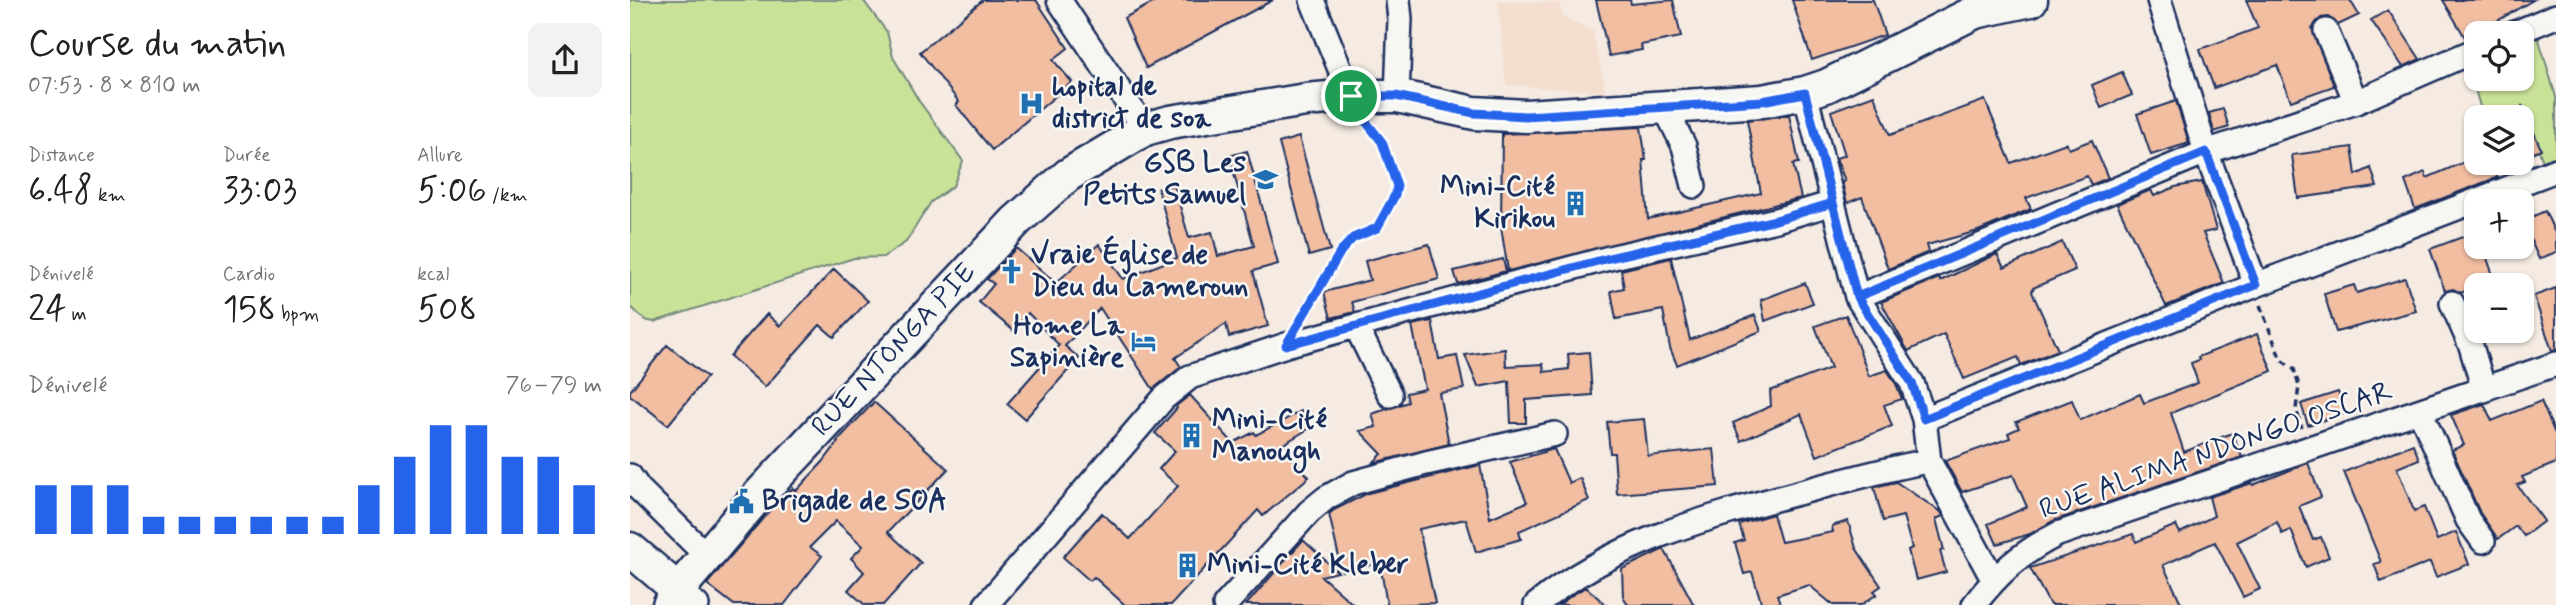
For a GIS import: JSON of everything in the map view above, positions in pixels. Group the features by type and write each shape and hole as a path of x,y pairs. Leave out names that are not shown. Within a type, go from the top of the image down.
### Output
{"street":[{"path":"1059,0 1145,129"},
{"path":"1312,0 1351,96"},
{"path":"1396,96 1400,19 1398,0"},
{"name":"RUE NTONGA PIE","path":"681,600 706,555 756,498 1016,221 1068,175 1145,129 1170,122 1306,100 1351,96 1396,96 1494,115 1526,116 1762,101 1805,93 1873,64 1973,6 2031,0"},
{"path":"2159,0 2206,152 2255,286"},
{"path":"2534,25 2556,16"},
{"path":"2326,31 2356,102"},
{"path":"1857,297 2206,152 2356,102 2464,55"},
{"path":"1805,93 1857,297 1912,383 1924,419 1929,461 1993,579"},
{"path":"1664,106 1684,146 1695,186"},
{"path":"1924,419 2255,286 2556,170"},
{"path":"986,605 1164,398 1189,377 1286,345 1356,326 1609,258 1776,220 1833,203"},
{"path":"2452,303 2471,346 2484,390"},
{"path":"1356,326 1390,396"},
{"name":"RUE ALIMA NDONGO OSCAR","path":"1974,605 1993,579 2032,547 2058,534 2556,364"},
{"path":"2420,411 2462,509 2483,541"},
{"path":"1225,605 1309,512 1325,498 1353,483 1426,463 1555,434"},
{"path":"1536,605 1598,564 1660,535 1741,508 1890,468 1929,461"},
{"path":"630,476 639,489 706,555"},
{"path":"630,549 681,600"}],"path":[{"path":"1286,345 1341,251 1353,238 1377,228 1395,195 1397,186 1382,142 1363,118 1351,96"},
{"path":"2255,286 2281,360 2294,369 2299,386 2296,409 2309,448"}],"shaded area":[{"path":"1498,1 1559,3 1563,17 1593,31 1606,92 1506,85"}],"green space":[{"path":"630,0 863,0 887,32 893,57 919,101 963,161 953,186 931,202 906,242 883,257 854,258 654,322 645,320 630,306"},
{"path":"2537,33 2556,97 2556,170 2547,173 2534,137 2534,105 2480,105 2476,91 2534,91 2534,34"}],"building":[{"path":"983,0 1036,0 1068,48 1053,60 1072,82 992,150 956,105 959,102 920,52"},
{"path":"1158,0 1273,0 1146,68 1124,18"},
{"path":"1596,0 1630,0 1631,4 1673,0 1681,37 1641,45 1642,50 1609,56"},
{"path":"1792,0 1873,0 1885,35 1812,60"},
{"path":"2246,0 2350,0 2359,15 2338,25 2328,17 2321,18 2312,29 2334,86 2291,101 2277,65 2214,88 2200,49 2258,28"},
{"path":"2443,0 2533,0 2497,21 2464,21 2464,36"},
{"path":"2388,10 2420,59 2403,67 2371,20"},
{"path":"2122,72 2132,95 2101,108 2092,85"},
{"path":"1874,95 1890,135 1985,100 2011,163 2066,143 2069,149 2092,140 2108,178 2091,185 2087,176 2026,198 2031,209 1978,231 1927,245 1929,252 1888,269 1862,197 1847,203 1842,182 1845,181 1836,158 1845,155 1831,111"},
{"path":"2176,101 2189,143 2151,155 2137,114"},
{"path":"2223,109 2229,127 2214,132 2209,113"},
{"name":"Mini-Cité Kirikou","path":"1789,115 1799,163 1793,164 1801,198 1508,271 1501,227 1502,134 1641,127 1646,160 1643,160 1648,219 1761,193 1747,120"},
{"path":"2534,133 2541,149 2534,152"},
{"path":"1299,137 1330,250 1309,256 1279,143"},
{"path":"2352,147 2356,175 2371,168 2377,187 2298,198 2292,155"},
{"path":"1247,151 1278,264 1253,271 1268,326 1229,337 1226,324 1175,358 1181,367 1153,389 1100,308 1065,346 1079,358 1025,419 1007,404 1059,345 1028,313 1014,331 979,302 994,284 987,279 1016,248 1056,283 1099,244 1123,279 1177,258 1158,189 1174,185 1189,238 1212,232 1218,256 1254,246 1229,156"},
{"path":"2464,162 2464,175 2498,177 2415,209 2405,181 2425,172 2427,178"},
{"path":"2202,182 2216,230 2203,233 2224,283 2166,306 2117,204 2151,190 2154,196 2175,187"},
{"path":"2545,211 2556,235 2556,252 2539,259 2534,248 2534,216"},
{"path":"2464,236 2464,259 2487,259 2492,273 2464,273 2464,292 2453,289 2445,291 2430,249"},
{"path":"2062,242 2075,270 2033,288 2032,292 2058,350 2021,365 2018,357 1964,379 1944,334 1908,351 1881,302 1939,278 1940,281 1997,254 2004,268"},
{"path":"1429,244 1439,279 1352,302 1355,312 1331,318 1324,292 1370,280 1365,261"},
{"path":"1671,258 1690,340 1755,315 1761,331 1677,365 1670,348 1663,310 1616,319 1611,291 1624,288 1621,270"},
{"path":"1503,259 1506,271 1458,284 1454,271"},
{"path":"834,269 868,301 834,337 820,325 765,387 730,356 767,314 780,326"},
{"path":"2405,278 2416,311 2336,332 2324,294 2354,285 2357,293"},
{"path":"1805,283 1813,303 1765,321 1761,300"},
{"path":"2556,288 2556,350 2552,351 2534,296"},
{"path":"1846,315 1869,376 1887,370 1896,384 1902,399 1884,405 1892,426 1817,456 1801,414 1741,441 1733,423 1771,406 1770,391 1831,368 1815,326"},
{"path":"1432,321 1439,359 1457,356 1464,389 1439,393 1449,444 1373,463 1382,454 1360,431 1376,427 1372,414 1408,402 1406,393 1425,389 1412,325"},
{"path":"2257,334 2272,371 2171,413 2184,452 2232,433 2242,457 2053,521 2030,534 1997,544 1988,524 2027,507 2013,475 1962,492 1945,461 2010,438 2008,433 2019,428 2016,422 2072,400 2080,420 2140,394 2144,403 2198,383 2191,363 2199,360 2198,357"},
{"path":"667,345 707,377 668,425 630,395 630,391"},
{"path":"1505,349 1506,366 1543,364 1544,372 1569,369 1568,354 1589,352 1592,395 1526,400 1526,423 1511,423 1509,381 1478,387 1465,355"},
{"path":"2338,392 2346,413 2308,425 2301,404"},
{"path":"1190,395 1233,443 1254,432 1256,435 1301,411 1310,428 1282,445 1309,477 1263,516 1258,510 1171,605 1125,605 1094,577 1090,581 1063,557 1102,513 1130,539 1178,486 1159,469 1175,451 1155,433 1176,406"},
{"path":"2541,401 2556,436 2556,463 2522,477 2525,482 2517,485 2544,521 2524,536 2516,526 2498,539 2480,513 2452,450 2464,445 2451,415 2484,404 2492,421"},
{"path":"874,402 948,469 888,532 921,563 883,605 865,605 848,590 864,572 851,558 863,546 836,521 810,547 822,556 784,605 734,605 707,584 770,510 793,488 796,491 823,462 837,441"},
{"path":"1644,419 1648,456 1714,449 1718,486 1617,494 1614,453 1610,453 1607,422"},
{"path":"2413,444 2419,459 2397,468 2414,511 2424,507 2437,540 2456,532 2469,564 2436,577 2430,562 2381,582 2374,564 2381,562 2344,472"},
{"path":"1554,449 1569,483 1580,478 1589,500 1519,531 1521,539 1476,552 1466,519 1419,529 1435,603 1387,605 1380,563 1342,571 1329,514 1334,510 1368,493 1480,465 1490,518 1527,502 1510,462"},
{"path":"2308,463 2321,497 2299,506 2313,540 2321,537 2329,557 2306,567 2291,530 2282,534 2277,522 2237,542 2260,589 2243,597 2215,542 2163,565 2182,605 2050,605 2030,568 2133,534 2136,542 2176,525 2180,533 2214,516 2209,497 2252,483 2253,485"},
{"path":"1896,482 1941,512 1943,516 1936,519 1944,550 1940,551 1946,572 1916,580 1908,550 1912,548 1903,516 1883,521 1874,487"},
{"path":"1773,514 1781,542 1833,532 1832,526 1848,521 1856,548 1881,586 1874,591 1877,594 1861,605 1833,605 1809,585 1777,595 1781,605 1762,605 1752,572 1744,574 1735,543 1744,540 1739,524"},
{"path":"1303,540 1338,572 1321,576 1354,605 1246,605"},
{"path":"1664,549 1694,605 1628,605 1623,596 1622,569"},
{"path":"1586,587 1606,605 1559,605 1572,595"}],"place":[{"name":"hopital de district de soa","path":"1032,103"},
{"name":"GSB Les Petits Samuel","path":"1266,179"},
{"name":"Mini-Cité Kirikou","path":"1575,203"},
{"name":"Vraie Église de Dieu du Cameroun","path":"1011,271"},
{"name":"Home La Sapinière","path":"1144,342"},
{"name":"Mini-Cité Manough","path":"1192,436"},
{"name":"Brigade de SOA","path":"742,501"},
{"name":"Mini-Cité Kleber","path":"1187,565"}],"route":[{"path":"1351,96 1363,118 1382,142 1397,186 1395,195 1377,228 1353,238 1341,251 1286,345 1491,292 1609,258 1705,234 1776,220 1833,203 1857,297 1912,383 1924,419 2256,285 2206,152 1857,297 1805,93 1762,101 1526,116 1474,113 1396,96 1351,96"}]}
